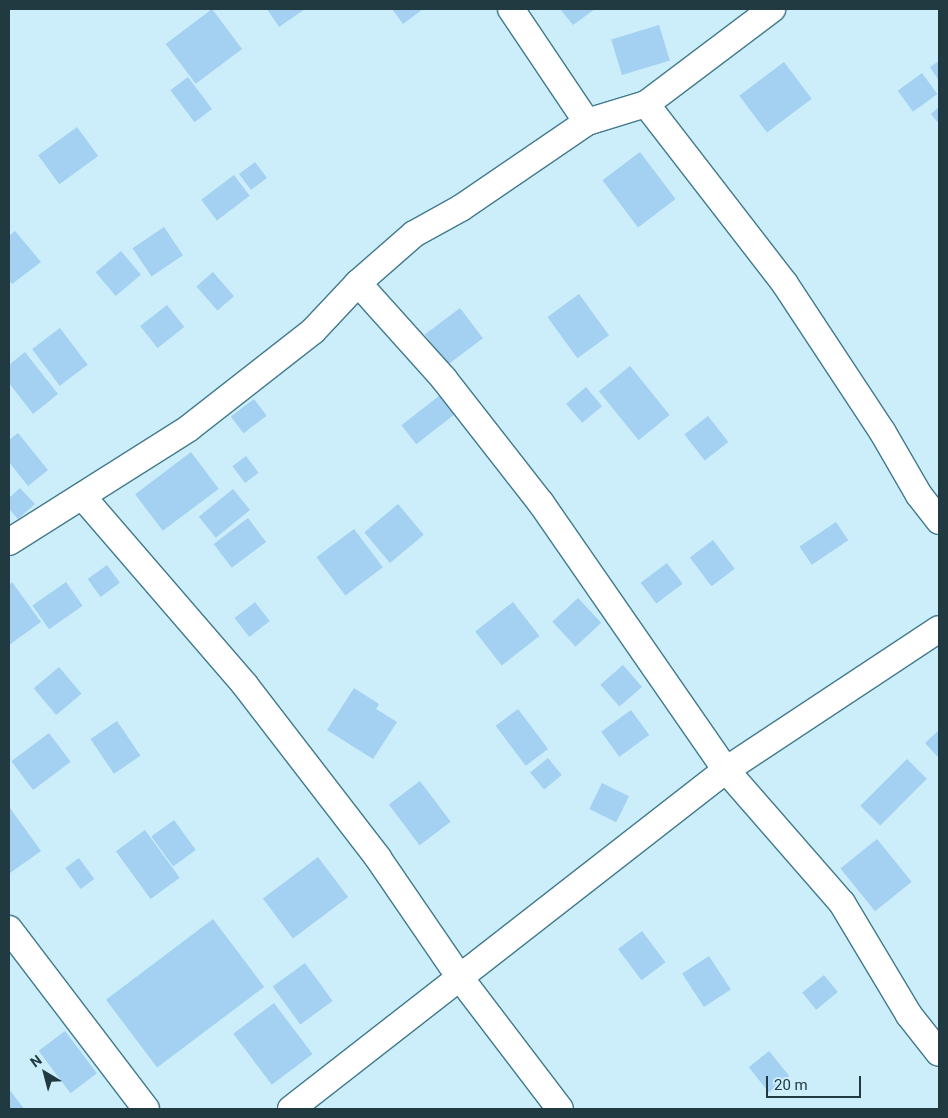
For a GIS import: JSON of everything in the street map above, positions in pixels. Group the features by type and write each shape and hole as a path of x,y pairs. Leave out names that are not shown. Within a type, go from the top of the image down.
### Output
{"street":[{"path":"511,9 587,122"},
{"path":"9,542 189,428 313,332 358,283 414,234 462,208 587,122 646,104 772,9"},
{"path":"646,104 785,284 882,431 919,495 939,521"},
{"path":"358,283 444,379 541,503 726,770 842,902 909,1015 939,1052"},
{"path":"82,496 245,685 378,858 461,980 560,1109"},
{"path":"291,1109 461,980 726,770 939,629"},
{"path":"9,929 146,1109"}],"building":[{"path":"212,9 242,49 196,84 166,44"},
{"path":"267,9 305,9 279,27"},
{"path":"392,9 423,9 403,24"},
{"path":"560,9 595,9 573,25"},
{"path":"659,25 670,60 622,75 611,40"},
{"path":"939,61 939,81 930,67"},
{"path":"784,62 812,99 767,132 739,96"},
{"path":"922,73 937,94 913,112 898,91"},
{"path":"188,77 212,109 195,122 170,90"},
{"path":"939,107 939,124 931,114"},
{"path":"77,127 98,156 59,184 38,155"},
{"path":"640,152 676,199 638,227 602,180"},
{"path":"255,162 267,178 251,190 239,174"},
{"path":"234,175 250,196 217,220 201,200"},
{"path":"164,227 183,255 152,276 132,248"},
{"path":"15,231 41,262 12,284 9,280 9,236"},
{"path":"121,251 141,275 116,296 96,272"},
{"path":"213,272 234,296 217,311 196,286"},
{"path":"579,294 609,335 577,358 547,317"},
{"path":"167,305 184,327 157,348 140,326"},
{"path":"460,308 483,338 448,365 425,334"},
{"path":"60,328 88,365 60,386 32,349"},
{"path":"25,352 58,394 33,414 9,383 9,365"},
{"path":"630,366 670,415 639,440 599,391"},
{"path":"586,387 602,406 582,423 566,404"},
{"path":"444,392 459,411 416,444 401,425"},
{"path":"254,399 267,416 243,433 231,416"},
{"path":"708,416 728,442 705,460 684,434"},
{"path":"18,433 48,470 28,486 9,462 9,440"},
{"path":"191,452 219,489 163,531 135,494"},
{"path":"246,456 259,473 245,483 232,466"},
{"path":"20,488 35,504 18,519 9,509 9,498"},
{"path":"233,489 250,510 216,538 199,517"},
{"path":"398,504 424,535 390,563 364,532"},
{"path":"248,518 266,542 232,568 214,544"},
{"path":"836,522 848,540 812,565 800,547"},
{"path":"354,529 383,567 345,596 316,557"},
{"path":"713,540 735,569 712,586 690,557"},
{"path":"667,563 683,584 656,604 641,583"},
{"path":"107,565 120,583 101,597 88,579"},
{"path":"12,582 41,622 9,645 9,585"},
{"path":"66,582 83,606 49,629 32,606"},
{"path":"578,598 601,623 576,647 552,622"},
{"path":"255,602 270,621 249,637 235,618"},
{"path":"513,602 539,636 502,665 475,632"},
{"path":"623,665 642,687 619,707 600,685"},
{"path":"59,667 81,694 56,715 34,688"},
{"path":"354,688 379,704 376,709 397,722 373,759 327,730"},
{"path":"518,709 548,749 526,766 496,726"},
{"path":"631,710 649,735 619,757 601,732"},
{"path":"117,721 140,756 114,774 90,739"},
{"path":"939,730 939,758 925,743"},
{"path":"49,733 71,762 33,790 11,761"},
{"path":"548,758 562,775 544,790 530,772"},
{"path":"907,759 927,779 880,825 860,806"},
{"path":"420,781 451,822 420,845 389,804"},
{"path":"602,783 629,796 616,822 589,809"},
{"path":"10,808 41,851 10,873 9,870"},
{"path":"174,820 196,850 173,866 151,836"},
{"path":"145,830 180,878 151,899 116,851"},
{"path":"877,839 912,882 875,911 840,869"},
{"path":"318,857 348,897 293,938 263,899"},
{"path":"79,858 94,879 81,889 65,868"},
{"path":"213,919 264,987 157,1068 106,1000"},
{"path":"642,931 665,962 642,980 618,949"},
{"path":"709,956 731,990 704,1007 682,973"},
{"path":"305,963 333,1001 300,1025 273,987"},
{"path":"824,975 838,992 816,1010 802,993"},
{"path":"274,1003 313,1054 272,1085 233,1034"},
{"path":"65,1031 97,1073 71,1093 39,1051"},
{"path":"769,1051 789,1076 769,1092 749,1067"},
{"path":"9,1089 24,1109 9,1109"}]}
